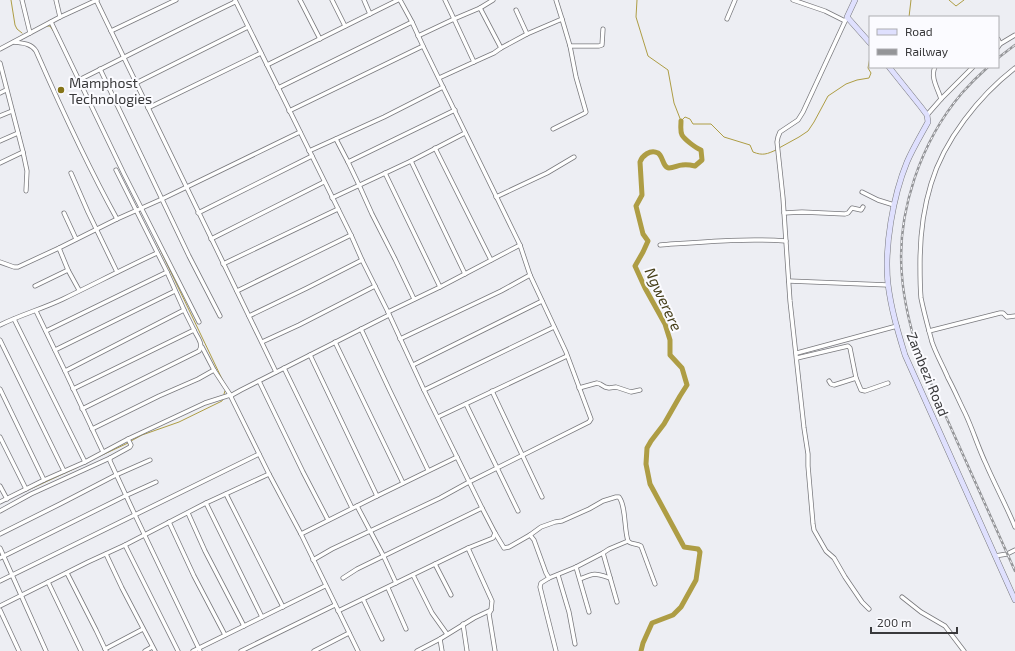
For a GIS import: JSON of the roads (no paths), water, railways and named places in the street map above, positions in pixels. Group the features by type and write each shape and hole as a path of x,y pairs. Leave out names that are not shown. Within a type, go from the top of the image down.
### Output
{"main road":[{"path":"855,0 846,19 869,42"},
{"path":"890,68 928,116"},
{"name":"Zambezi Road","path":"928,116 928,122 903,172 894,205 887,260 888,285 893,314 905,356 1015,600"}],"street":[{"path":"22,0 30,33"},
{"path":"56,0 60,17"},
{"path":"0,49 60,17 96,0 276,372"},
{"path":"111,31 176,0"},
{"path":"300,0 320,39"},
{"path":"332,0 345,26"},
{"path":"364,0 370,14"},
{"path":"267,65 399,0 412,22 520,245 530,275 566,352 590,416 590,420 522,456 440,498 332,549 313,560"},
{"path":"445,0 474,62"},
{"path":"418,36 480,8 493,0"},
{"path":"552,129 586,112 557,0"},
{"path":"727,19 735,0"},
{"path":"793,0 846,19 803,112 798,120 780,132 777,142 792,320 808,454 814,530 826,551 834,558 845,577 868,609"},
{"path":"79,80 235,1 351,235 469,482 504,548 509,547 541,527 562,521 603,501 616,497 619,497 621,500 628,541"},
{"path":"480,8 501,48"},
{"path":"516,10 527,34"},
{"path":"439,78 494,53 527,34 562,19"},
{"path":"51,22 199,322"},
{"path":"278,88 412,22"},
{"path":"136,83 248,28"},
{"path":"570,46 601,46 603,28"},
{"path":"999,45 1015,35"},
{"path":"14,42 34,47 87,162 117,220"},
{"path":"290,111 423,46"},
{"path":"148,108 261,53"},
{"path":"0,63 27,171 26,191"},
{"path":"936,68 933,75 941,99"},
{"path":"928,116 941,99 972,68"},
{"path":"1015,68 975,106 958,129 935,171 924,214 920,252 921,292 924,312 934,346 1015,527"},
{"path":"100,69 162,200 220,316"},
{"path":"309,151 384,117 443,87"},
{"path":"0,93 6,90"},
{"path":"0,116 12,110"},
{"path":"348,162 455,110"},
{"path":"0,262 18,267 162,200 300,132"},
{"path":"332,198 411,161 465,132"},
{"path":"0,141 18,133"},
{"path":"336,139 414,300"},
{"path":"435,148 491,260"},
{"path":"0,164 23,152"},
{"path":"198,213 312,156"},
{"path":"496,197 548,173 574,157"},
{"path":"411,161 465,274"},
{"path":"116,170 214,370 231,396 358,651"},
{"path":"385,173 440,287"},
{"path":"70,174 117,272"},
{"path":"211,239 324,182"},
{"path":"862,192 878,200 894,205"},
{"path":"784,213 802,212 846,214 852,208 861,210 863,207"},
{"path":"223,264 338,209"},
{"path":"64,213 76,239"},
{"path":"237,291 351,235"},
{"path":"660,245 739,240 786,241"},
{"path":"0,502 85,462 128,439 205,404 231,396 520,245"},
{"path":"58,248 68,270 80,290"},
{"path":"0,325 36,311 157,254"},
{"path":"249,316 362,260"},
{"path":"35,286 68,270"},
{"path":"46,330 167,272"},
{"path":"400,339 501,291 530,275"},
{"path":"789,281 888,285"},
{"path":"262,342 375,286"},
{"path":"55,350 175,291"},
{"path":"413,365 542,301"},
{"path":"65,371 184,310"},
{"path":"36,311 103,452"},
{"path":"929,331 1000,313 1003,313 1007,317 1015,316"},
{"path":"14,319 85,462"},
{"path":"797,353 897,326"},
{"path":"424,390 554,327"},
{"path":"360,329 428,470"},
{"path":"73,389 194,330"},
{"path":"0,340 64,471"},
{"path":"335,342 403,483"},
{"path":"82,409 199,351 202,346"},
{"path":"797,358 848,346 850,348 856,378 861,390 863,391 888,383"},
{"path":"310,355 377,496"},
{"path":"438,417 567,356"},
{"path":"284,368 352,508"},
{"path":"92,428 198,379 214,370"},
{"path":"828,381 833,385 856,378"},
{"path":"259,381 328,520"},
{"path":"579,388 597,383 609,388 616,386 631,392 640,390"},
{"path":"0,389 44,480"},
{"path":"492,391 542,497"},
{"path":"466,404 518,511"},
{"path":"0,437 26,489"},
{"path":"0,511 31,494 110,458 130,447 131,444 128,439"},
{"path":"0,581 259,454"},
{"path":"300,534 457,457"},
{"path":"110,458 125,496 200,650"},
{"path":"0,534 116,475 150,460"},
{"path":"0,606 269,474"},
{"path":"2,557 156,482"},
{"path":"0,486 7,499"},
{"path":"226,494 283,607"},
{"path":"206,504 262,617"},
{"path":"357,506 396,583"},
{"path":"343,578 357,569 482,508"},
{"path":"188,513 205,551 244,626"},
{"path":"170,522 194,576 225,635"},
{"path":"338,611 468,548 493,538 495,533"},
{"path":"530,535 534,540 549,578"},
{"path":"556,651 540,587 541,583 628,541 629,543 639,544 641,546 655,584"},
{"path":"125,545 178,651"},
{"path":"0,548 2,557 22,595 46,651"},
{"path":"468,548 492,601 489,614 495,651"},
{"path":"995,556 1007,554 1015,550"},
{"path":"603,553 617,602"},
{"path":"106,554 154,649 145,651"},
{"path":"435,564 450,595"},
{"path":"576,567 589,612"},
{"path":"67,573 105,650 143,629"},
{"path":"580,579 596,574 610,578"},
{"path":"413,575 432,613 447,634"},
{"path":"558,575 569,612 575,644"},
{"path":"48,582 81,651"},
{"path":"193,651 200,650 225,635 326,586"},
{"path":"388,588 406,628"},
{"path":"902,597 921,612 946,626 964,651"},
{"path":"363,599 382,639"},
{"path":"241,651 335,606"},
{"path":"0,610 20,651"},
{"path":"417,651 440,639 463,624 491,610"},
{"path":"463,624 467,651"},
{"path":"314,651 349,634"},
{"path":"440,639 442,651"}],"waterway":[{"path":"11,0 15,25 22,33"},
{"path":"637,0 636,17 648,56 668,70 674,103 681,121"},
{"name":"Ngwerere","path":"909,16 911,0"},
{"name":"Ngwerere","path":"949,0 956,6 964,0"},
{"path":"47,26 50,26 54,32"},
{"name":"Ngwerere","path":"779,148 808,131 828,96 846,84 869,78 871,73 868,68 869,62"},
{"name":"Ngwerere","path":"681,121 685,117 690,119 693,124 711,124 724,137 750,145 753,152 756,153 765,154 776,150"},
{"name":"Ngwerere","path":"641,651 652,623 673,615 681,607 696,580 700,552 698,549 684,547 650,484 646,464 647,448 664,424 687,385 682,368 670,355 670,340 665,324 645,288 635,266 648,241 643,234 636,206 642,195 640,162 644,155 652,152 658,153 665,166 669,168 680,165 695,166 702,160 701,150 696,148 682,135 681,121"},
{"path":"156,241 223,381"},
{"path":"131,441 142,435 179,422 222,401 223,399"},
{"path":"100,456 128,443"},
{"path":"15,496 78,467"}],"railway":[{"path":"999,57 1015,45"},
{"path":"987,68 962,93 947,112 923,155 914,179 903,228 901,252 902,276 906,306 918,354 1015,571"}],"place":[{"name":"Mamphost Technologies","path":"61,90"}]}
